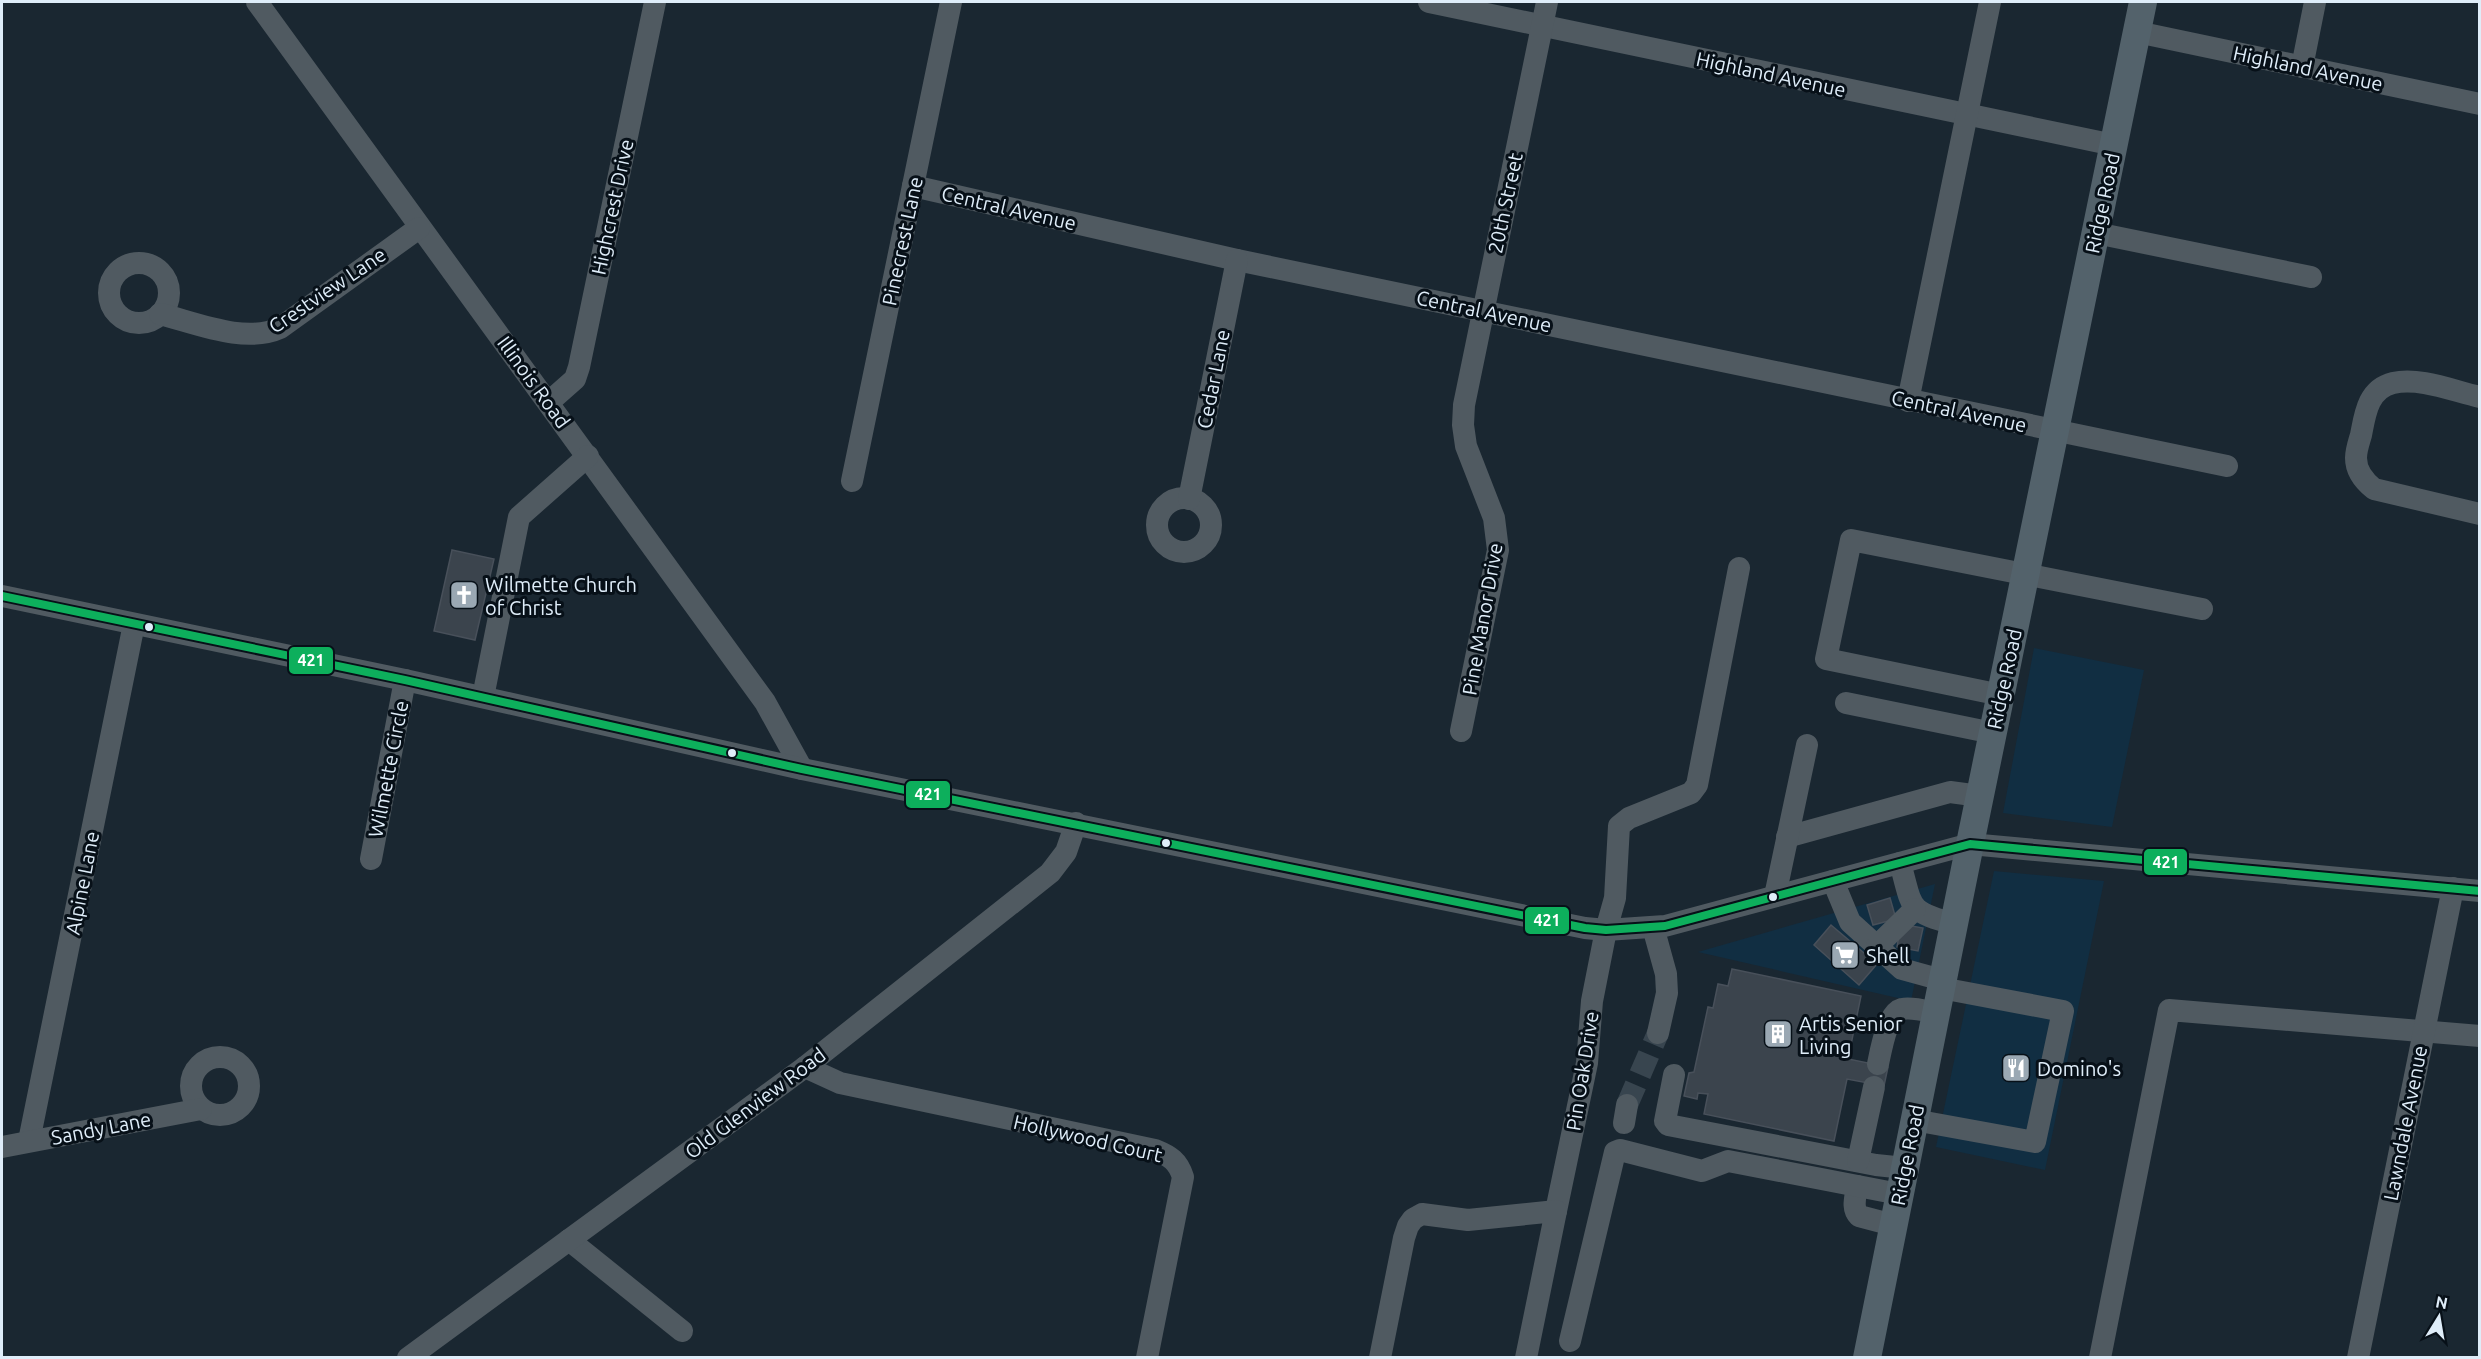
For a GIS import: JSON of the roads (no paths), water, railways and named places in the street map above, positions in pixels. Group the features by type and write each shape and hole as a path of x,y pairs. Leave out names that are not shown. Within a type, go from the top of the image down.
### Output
{"main road":[{"name":"Ridge Road","path":"1867,1358 2143,2"}],"street":[{"name":"Illinois Road","path":"257,2 765,702 802,769"},
{"name":"Highcrest Drive","path":"549,402 575,379 579,367 655,2"},
{"name":"Pinecrest Lane","path":"852,481 951,2"},
{"name":"Highland Avenue","path":"1429,2 2114,146"},
{"name":"20th Street","path":"1464,405 1547,2"},
{"path":"1908,401 1990,2"},
{"path":"2302,67 2315,2"},
{"name":"Highland Avenue","path":"2137,32 2480,104"},
{"name":"Central Avenue","path":"913,186 1237,260 2227,466"},
{"name":"Crestview Lane","path":"160,314 241,334 270,332 280,328 419,228"},
{"path":"2096,233 2310,277"},
{"name":"Cedar Lane","path":"1189,499 1237,260"},
{"path":"2480,397 2412,382 2382,387 2372,396 2366,410 2356,457 2365,482 2374,489 2480,514"},
{"name":"Pine Manor Drive","path":"1461,731 1498,550 1494,518 1466,446 1463,425 1464,405"},
{"path":"483,697 519,517 588,456"},
{"path":"2001,695 1826,659 1851,540 2202,609"},
{"name":"Pin Oak Drive","path":"1526,1358 1587,1063 1592,1001 1606,930 1615,898 1619,826 1629,818 1691,793 1696,785 1739,568"},
{"path":"2,596 405,680 802,769 1585,928 1606,930 1665,927 1970,844 2480,891"},
{"name":"Alpine Lane","path":"29,1142 134,624"},
{"name":"Wilmette Circle","path":"371,859 405,680"},
{"path":"1846,703 1993,733"},
{"path":"1775,897 1807,745"},
{"path":"1788,837 1950,792 1980,796"},
{"name":"Old Glenview Road","path":"408,1358 805,1067 1050,873 1066,852 1076,823"},
{"path":"1900,863 1912,906 1924,916 1954,924"},
{"path":"1833,881 1850,922 1902,969 1940,994 2063,1011 2035,1142 1914,1120"},
{"name":"Lawndale Avenue","path":"2358,1358 2453,888"},
{"path":"1877,946 1915,909"},
{"path":"1653,927 1666,974 1667,993 1658,1033"},
{"path":"1878,1064 1885,1035 1894,1014 1940,994"},
{"path":"2100,1358 2169,1010 2480,1036"},
{"name":"Hollywood Court","path":"805,1067 840,1083 1155,1150 1169,1156 1179,1166 1183,1177 1147,1358"},
{"path":"1674,1075 1665,1121 1668,1125 1858,1161 1902,1181"},
{"path":"1858,1161 1874,1086"},
{"name":"Sandy Lane","path":"2,1147 201,1109"},
{"path":"1570,1341 1615,1152 1620,1150 1702,1171 1728,1161 1857,1186 1902,1181"},
{"path":"1857,1186 1856,1213 1859,1216 1893,1225"},
{"path":"1380,1358 1404,1238 1413,1219 1422,1214 1468,1220 1556,1211"},
{"path":"569,1240 682,1331"}],"tunnel":[{"path":"1627,1105 1658,1033"}],"place":[{"name":"Wilmette Church of Christ","path":"464,595"},
{"name":"Shell","path":"1845,955"},
{"name":"Artis Senior Living","path":"1778,1034"},
{"name":"Domino's","path":"2016,1068"}]}
